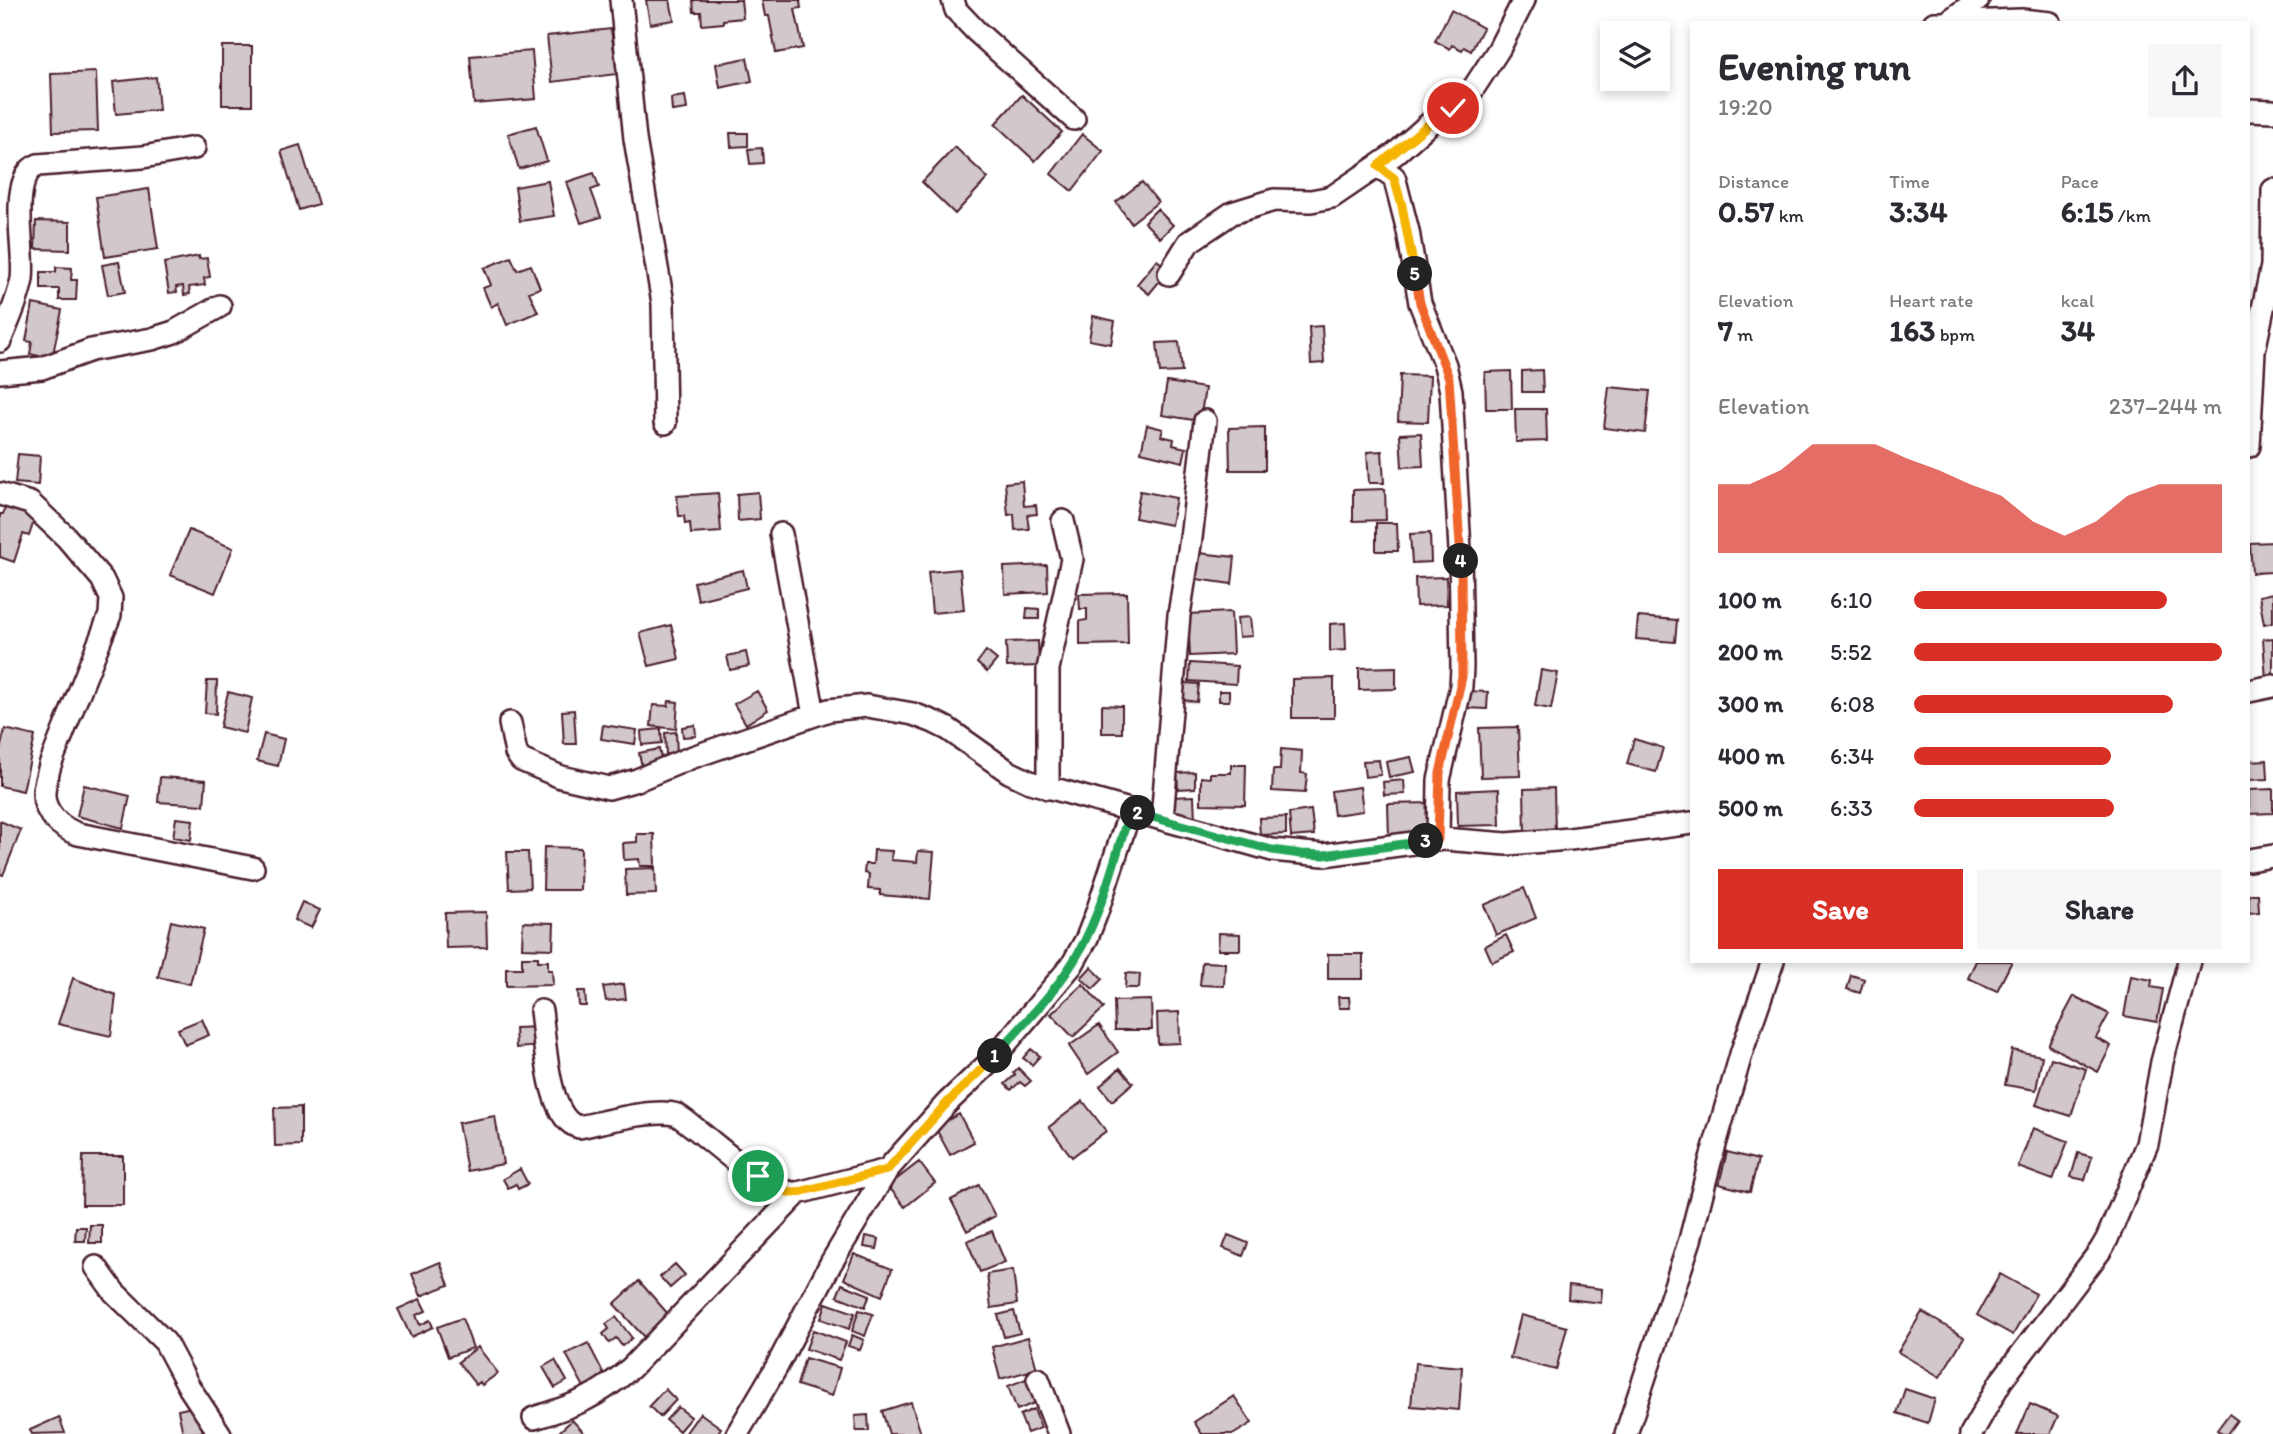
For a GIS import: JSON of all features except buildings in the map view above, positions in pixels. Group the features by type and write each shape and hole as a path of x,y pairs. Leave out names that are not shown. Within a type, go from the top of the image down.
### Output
{"street":[{"path":"621,0 635,139 663,303 665,423"},
{"path":"953,0 956,10 976,31 1074,119"},
{"path":"1169,274 1189,242 1233,213 1274,200 1328,199 1378,166 1471,92 1499,49 1524,0"},
{"path":"1944,21 1978,0"},
{"path":"1982,21 2031,21"},
{"path":"2250,110 2273,111"},
{"path":"0,341 19,294 22,278 20,226 23,181 30,169 38,165 143,158 194,148"},
{"path":"1378,166 1394,177 1408,231 1420,303 1445,365 1451,391 1460,550 1462,667 1461,686 1440,773 1438,839"},
{"path":"2250,427 2254,351 2272,266 2273,190"},
{"path":"0,372 42,368 90,349 152,339 174,332 220,306"},
{"path":"1162,819 1179,615 1205,421"},
{"path":"0,494 30,503 47,517 102,579 111,597 110,615 47,775 43,794 45,803 57,822 64,829 78,834 253,868"},
{"path":"1048,788 1048,669 1072,559 1063,520"},
{"path":"781,534 814,715"},
{"path":"2250,691 2273,686"},
{"path":"510,723 516,753 521,760 561,777 609,788 814,715 841,708 867,706 913,714 948,729 1009,772 1048,788 1272,850 1301,854 1324,855 1438,839 1517,843 1570,839 1690,823"},
{"path":"737,1434 776,1368 831,1263 887,1170 947,1103 992,1060 1072,965 1097,912 1130,811"},
{"path":"2250,859 2273,856"},
{"path":"1626,1434 1690,1240 1742,1051 1772,963"},
{"path":"1971,1434 2001,1381 2107,1239 2147,1144 2162,1062 2188,963"},
{"path":"541,1011 557,1107 573,1125 579,1127 650,1114 677,1115 758,1176 787,1192 798,1193 887,1170"},
{"path":"534,1418 580,1404 612,1384 631,1368 798,1193"},
{"path":"96,1267 114,1292 165,1342 188,1387 220,1434"},
{"path":"1038,1379 1059,1434"}],"route":[{"path":"758,1176 777,1188 795,1193 887,1170 947,1103 992,1060 1072,965 1097,912 1130,811 1272,850 1301,854 1324,855 1438,839 1439,780 1461,686 1462,667 1460,550 1451,391 1445,365 1420,303 1408,231 1394,177 1378,166 1430,123 1453,108"}]}
